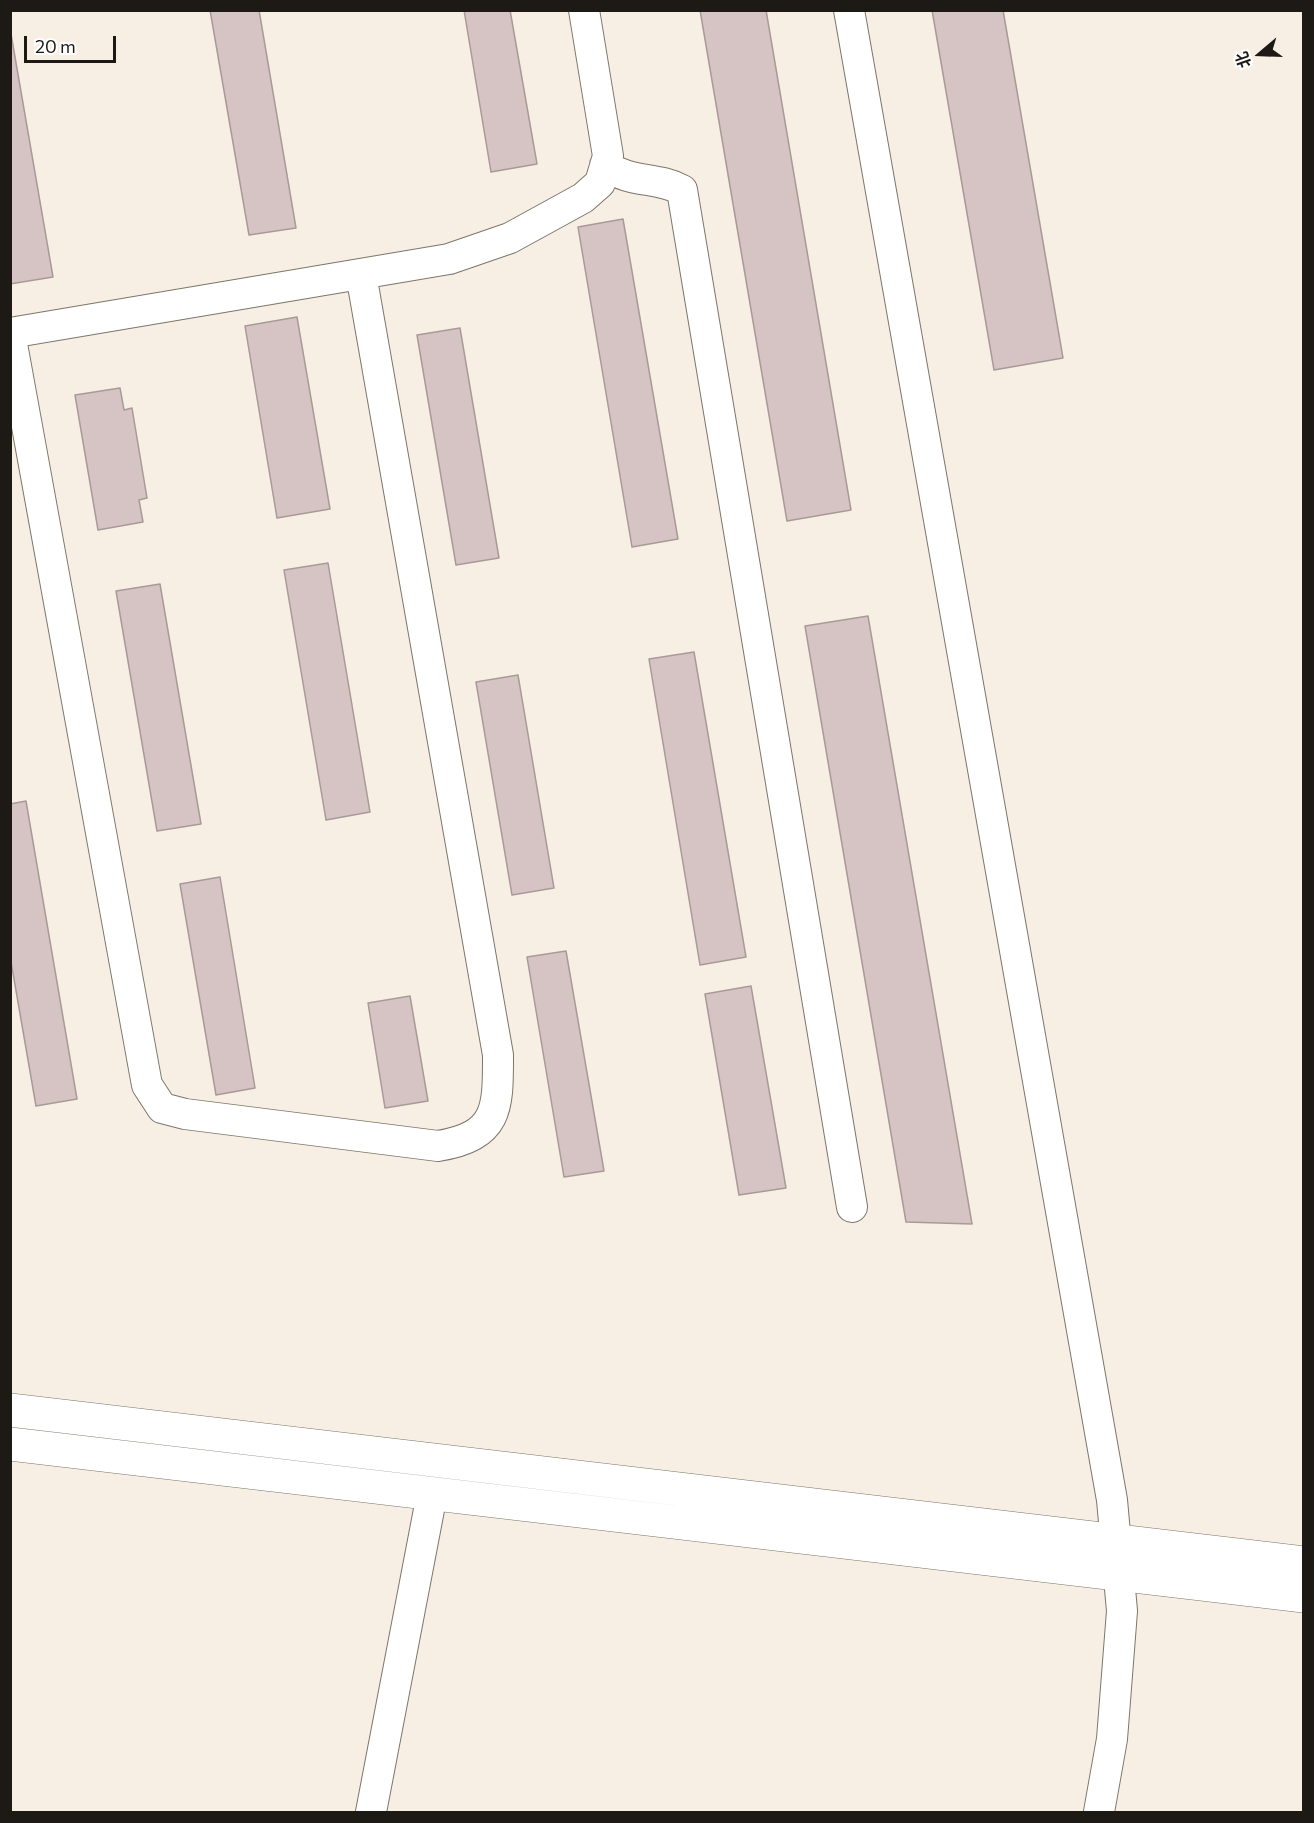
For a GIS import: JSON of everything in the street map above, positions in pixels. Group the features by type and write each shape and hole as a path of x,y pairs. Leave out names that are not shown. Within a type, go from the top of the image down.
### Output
{"main road":[{"path":"10,1410 1304,1563"},
{"path":"10,1444 1304,1596"}],"street":[{"path":"361,274 498,1055 498,1101 492,1117 476,1134 458,1143 438,1146 185,1114 162,1108 147,1085 10,333 449,259 510,238 583,198 600,183 608,156 584,10"},
{"path":"849,10 1108,1477 1122,1611 1112,1738 1099,1812"},
{"path":"605,165 618,174 635,180 669,183 682,190 852,1207"},
{"path":"371,1812 432,1494"}],"building":[{"path":"210,10 259,10 296,228 249,235"},
{"path":"464,10 510,10 537,164 491,172"},
{"path":"700,10 766,10 851,510 787,521"},
{"path":"932,10 1003,10 1063,358 994,370"},
{"path":"10,28 53,277 10,284"},
{"path":"623,219 678,539 632,547 578,227"},
{"path":"297,317 330,509 277,518 245,326"},
{"path":"460,328 499,558 456,565 417,335"},
{"path":"120,388 124,410 132,408 147,498 139,500 143,522 98,530 75,395"},
{"path":"328,563 370,812 326,820 284,570"},
{"path":"160,584 201,824 157,831 116,591"},
{"path":"868,616 972,1224 906,1222 805,626"},
{"path":"694,652 746,957 700,965 649,659"},
{"path":"518,675 554,888 512,895 476,682"},
{"path":"26,801 77,1099 36,1106 10,956 10,804"},
{"path":"220,877 255,1088 216,1095 180,884"},
{"path":"566,951 604,1171 564,1177 527,957"},
{"path":"751,986 786,1188 739,1195 705,994"},
{"path":"410,996 428,1101 385,1108 368,1003"}]}
